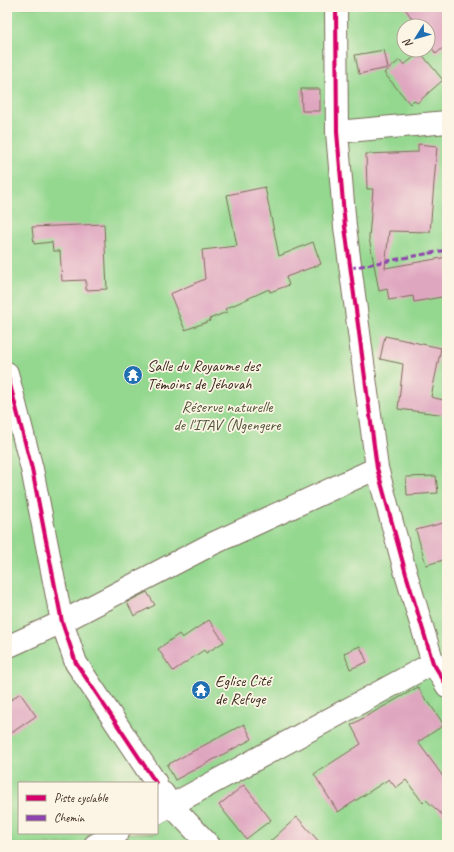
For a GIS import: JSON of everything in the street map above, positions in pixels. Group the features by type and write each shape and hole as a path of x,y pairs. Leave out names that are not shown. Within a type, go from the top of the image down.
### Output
{"street":[{"path":"336,7 336,132 345,228 377,468 406,574 433,663 447,686"},
{"path":"336,132 447,122"},
{"path":"7,373 32,469 62,622 76,663 156,782"},
{"path":"7,647 62,622 212,544 377,468"},
{"path":"164,809 433,663"},
{"path":"158,787 164,809 209,845"},
{"path":"95,845 116,834"}],"green space":[{"name":"Réserve naturelle de l'ITAV (Ngengere","path":"7,7 447,7 447,845 7,845"}],"building":[{"path":"404,7 447,7 447,44 436,54 436,18 412,18"},
{"path":"384,50 388,68 359,74 355,55"},
{"path":"413,58 425,58 443,80 417,103 414,100 410,104 384,73 400,60 404,65"},
{"path":"301,89 320,89 320,111 302,111"},
{"path":"418,144 437,146 430,232 389,231 385,268 447,257 447,296 414,302 413,296 389,300 387,289 379,291 369,238 373,189 367,189 366,154 418,152"},
{"path":"265,187 279,256 313,242 321,264 286,277 289,285 270,292 269,289 225,309 227,312 209,319 210,321 185,330 170,294 205,279 202,250 237,246 227,195"},
{"path":"104,224 107,289 86,290 86,280 62,281 60,251 53,251 52,242 34,244 32,227"},
{"path":"385,336 441,348 431,397 447,401 447,415 398,409 403,364 380,359"},
{"path":"436,476 438,493 407,495 406,477"},
{"path":"443,523 447,537 447,559 426,565 416,530"},
{"path":"147,592 155,605 134,616 127,602"},
{"path":"209,620 224,642 206,653 204,650 173,671 158,649 179,634 182,638"},
{"path":"360,646 367,662 350,669 344,653"},
{"path":"418,687 444,725 418,742 447,782 447,819 426,800 423,803 406,780 396,788 389,779 338,812 314,774 361,744 351,725"},
{"path":"20,693 36,716 7,736 7,703"},
{"path":"244,724 252,739 175,780 167,765"},
{"path":"244,785 271,820 246,839 219,805"},
{"path":"297,817 322,845 266,845"}],"marked path":[{"path":"350,268 447,250"}],"cycle path":[{"path":"336,7 337,132 345,227 377,468 406,574 433,663 447,686"},
{"path":"7,373 32,469 62,622 76,663 155,782"}],"place":[{"name":"Salle du Royaume des Témoins de Jéhovah","path":"133,375"},
{"name":"Eglise Cité de Refuge","path":"201,690"}]}
